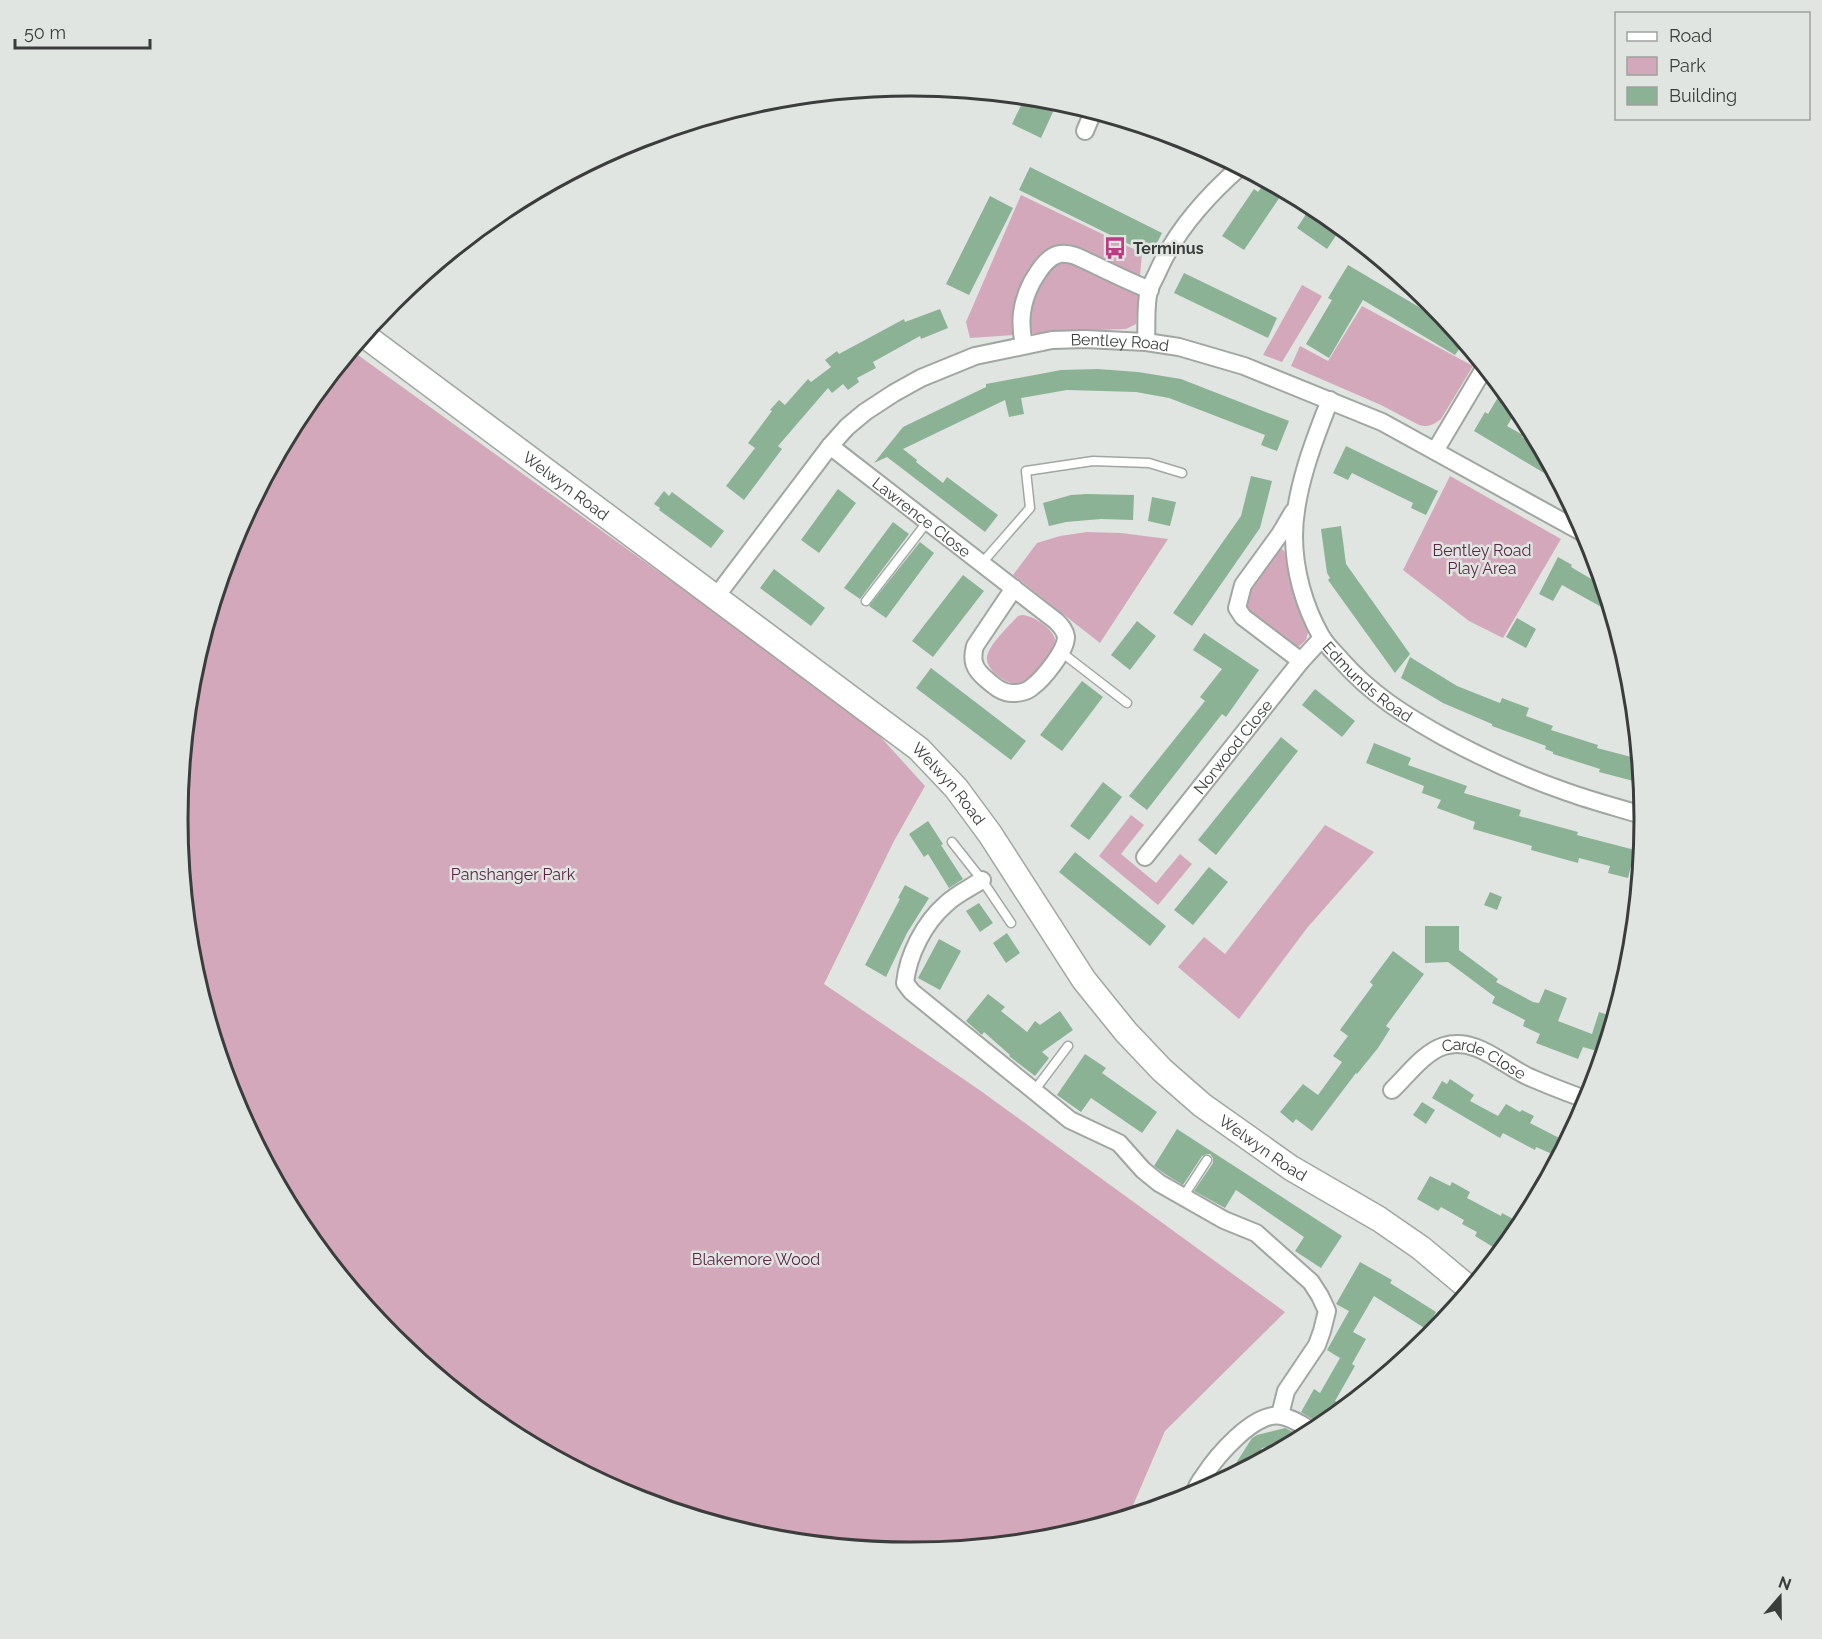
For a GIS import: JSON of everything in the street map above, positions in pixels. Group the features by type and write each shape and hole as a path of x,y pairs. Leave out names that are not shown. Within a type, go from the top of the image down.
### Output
{"main road":[{"name":"Welwyn Road","path":"370,339 910,743 956,788 990,834 1083,980 1126,1032 1162,1070 1202,1105 1291,1168 1407,1238 1464,1285"}],"street":[{"path":"1084,130 1090,119"},
{"path":"1146,342 1150,290 1175,237 1201,206 1234,173"},
{"path":"1024,345 1020,328 1021,311 1030,285 1040,269 1060,254 1077,256 1111,274 1150,290"},
{"name":"Bentley Road","path":"714,598 830,446 847,426 865,412 921,378 975,356 1052,340 1146,342 1179,347 1244,366 1382,422 1572,527"},
{"path":"1435,451 1481,374"},
{"name":"Edmunds Road","path":"1330,400 1306,469 1296,507 1294,536 1302,592 1322,638 1358,679 1377,695 1424,726 1512,770 1567,792 1634,813"},
{"name":"Lawrence Close","path":"830,446 1064,629 1066,638 1061,652"},
{"path":"1296,507 1280,534 1243,585 1237,608 1243,617 1301,661"},
{"path":"1014,588 975,646 973,663 977,672 1003,692 1023,692 1032,687 1058,659 1061,652"},
{"name":"Norwood Close","path":"1145,857 1301,661 1322,638"},
{"path":"982,880 938,911 920,938 907,967 905,983 912,992 1070,1120 1119,1143 1143,1170 1159,1183 1224,1220 1256,1233 1311,1282 1327,1311 1317,1345 1286,1391 1280,1416"},
{"name":"Carde Close","path":"1392,1090 1426,1056 1442,1046 1455,1043 1490,1053 1526,1076 1579,1096"},
{"path":"1200,1483 1240,1435 1255,1422 1270,1416 1280,1416 1304,1426"}],"lane":[{"path":"982,563 1030,508 1026,471 1093,461 1149,463 1182,473"},
{"path":"866,601 928,521"},
{"path":"1061,652 1127,703"},
{"path":"952,842 982,880 1011,923"},
{"path":"1034,1091 1068,1046"},
{"path":"1183,1197 1207,1160"}],"green space":[{"path":"1021,195 1142,253 1136,324 1126,329 970,338 966,322"},
{"path":"1302,285 1322,296 1282,362 1263,355"},
{"path":"1362,306 1473,366 1441,419 1428,426 1419,425 1381,405 1291,366 1300,346 1328,361"},
{"name":"Blakemore Wood","path":"357,354 867,722 925,786 894,841 824,984 978,1089 1285,1312 1165,1431 1132,1508 1098,1518 1005,1537 911,1543 817,1537 770,1529 678,1505 634,1488 549,1446 509,1421 434,1363 399,1331 337,1260 284,1181 262,1139 226,1052 212,1007 201,961 189,867 189,772 201,678 226,587 243,543 284,458 309,418"},
{"name":"Bentley Road Play Area","path":"1450,476 1561,539 1503,638 1469,621 1403,570"},
{"path":"1087,532 1121,533 1168,539 1100,643 1013,575 1037,543 1060,536"},
{"path":"1282,549 1287,554 1309,628 1306,640 1295,650 1247,612 1247,597 1278,550"},
{"path":"1018,616 1033,618 1049,629 1056,644 1028,682 1016,684 996,674 988,663 987,657 1000,635"},
{"path":"1131,815 1144,825 1121,854 1156,883 1180,854 1192,864 1158,905 1099,856"},
{"path":"1325,825 1374,852 1307,928 1239,1019 1178,967 1204,937 1225,954"}],"building":[{"path":"1021,105 1054,110 1041,138 1012,124"},
{"path":"1030,167 1162,233 1151,255 1019,190"},
{"path":"1262,187 1280,197 1244,250 1222,236 1254,189 1258,192"},
{"path":"990,196 1013,208 969,295 946,284"},
{"path":"1306,214 1336,235 1327,249 1297,228"},
{"path":"1348,265 1426,311 1460,348 1455,355 1363,300 1329,358 1306,344 1332,300 1328,298"},
{"path":"1184,273 1277,318 1268,338 1174,293"},
{"path":"940,309 948,328 921,339 920,336 873,362 876,368 857,378 859,382 848,390 843,384 832,393 828,388 778,446 782,449 744,500 726,486 755,448 748,443 772,411 770,410 779,400 785,405 808,379 811,382 831,367 825,360 837,351 839,354 904,319 905,322"},
{"path":"1098,369 1138,372 1181,379 1289,421 1277,451 1261,445 1265,435 1169,398 1136,392 1067,390 1021,398 1024,414 1009,417 1005,400 903,449 943,483 947,477 998,515 985,532 887,457 874,463 903,427 986,387 986,384 1061,370"},
{"path":"1498,397 1512,417 1507,426 1523,435 1522,437 1526,439 1547,475 1474,431 1485,412 1488,414"},
{"path":"1346,446 1438,491 1426,515 1411,508 1413,503 1352,473 1348,480 1333,473"},
{"path":"1251,476 1272,481 1260,528 1192,626 1173,613 1241,516"},
{"path":"838,489 856,503 819,553 801,540"},
{"path":"664,491 669,496 672,492 724,531 711,548 654,504"},
{"path":"1071,495 1134,495 1133,520 1101,519 1049,526 1043,503"},
{"path":"1152,497 1176,502 1170,526 1148,521"},
{"path":"893,522 909,534 860,599 844,588"},
{"path":"1341,526 1346,564 1410,654 1395,673 1328,580 1330,578 1327,573 1321,529"},
{"path":"920,542 934,553 886,618 869,606"},
{"path":"1558,557 1593,580 1602,608 1562,585 1553,601 1539,594"},
{"path":"774,569 825,608 811,626 760,588"},
{"path":"963,575 984,591 933,657 912,641"},
{"path":"1517,618 1536,629 1526,648 1506,637"},
{"path":"1137,621 1156,636 1130,670 1111,655"},
{"path":"1204,633 1259,670 1226,717 1222,714 1147,810 1129,796 1205,701 1200,697 1222,669 1193,650"},
{"path":"1410,657 1457,686 1500,703 1502,698 1529,708 1526,716 1553,726 1551,730 1598,745 1597,748 1631,757 1633,781 1599,772 1600,769 1553,754 1545,749 1546,746 1492,726 1492,724 1443,703 1401,678"},
{"path":"931,668 1026,741 1011,760 916,688"},
{"path":"1082,681 1103,697 1062,751 1040,735"},
{"path":"1315,689 1355,721 1342,737 1302,705"},
{"path":"1281,737 1298,751 1216,855 1198,840"},
{"path":"1374,743 1411,758 1408,765 1467,786 1464,793 1521,810 1519,816 1578,832 1577,835 1633,850 1628,878 1608,873 1610,866 1579,858 1578,863 1531,850 1532,846 1473,829 1475,822 1437,808 1441,800 1422,793 1424,786 1366,763"},
{"path":"1103,782 1122,797 1089,840 1070,826"},
{"path":"928,821 963,879 949,888 928,854 924,857 909,834"},
{"path":"1075,852 1166,926 1150,946 1059,872"},
{"path":"1209,867 1228,882 1193,925 1174,910"},
{"path":"905,885 929,898 907,933 886,977 865,965"},
{"path":"1490,892 1502,897 1497,910 1484,905"},
{"path":"979,903 993,923 980,932 966,911"},
{"path":"1425,926 1459,926 1459,950 1498,979 1496,982 1533,1002 1539,1003 1545,989 1567,998 1558,1021 1592,1034 1599,1012 1608,1015 1596,1051 1583,1047 1578,1059 1536,1043 1540,1034 1523,1026 1525,1020 1492,1003 1495,997 1448,962 1425,963"},
{"path":"1007,933 1020,953 1006,963 993,943"},
{"path":"939,939 961,951 940,990 918,978"},
{"path":"1393,951 1424,974 1386,1026 1390,1029 1378,1048 1312,1131 1296,1119 1293,1123 1280,1112 1303,1084 1318,1095 1342,1062 1333,1056 1348,1036 1340,1030 1373,985 1370,982"},
{"path":"988,994 1005,1007 1001,1011 1027,1032 1035,1021 1040,1025 1060,1011 1073,1030 1042,1052 1049,1058 1035,1076 1009,1056 984,1032 982,1035 966,1021"},
{"path":"1085,1054 1106,1068 1102,1073 1157,1112 1142,1133 1091,1098 1081,1112 1057,1095"},
{"path":"1450,1079 1474,1095 1470,1101 1498,1116 1506,1104 1520,1112 1522,1110 1534,1116 1530,1123 1560,1139 1552,1154 1536,1147 1535,1150 1503,1133 1500,1138 1432,1098 1442,1081 1447,1084"},
{"path":"1422,1102 1435,1110 1426,1124 1413,1115"},
{"path":"1177,1129 1342,1236 1321,1268 1295,1251 1304,1237 1236,1190 1225,1208 1194,1191 1213,1163 1210,1154 1202,1156 1183,1185 1154,1166"},
{"path":"1430,1176 1450,1186 1452,1182 1470,1192 1467,1198 1501,1216 1502,1213 1514,1219 1494,1248 1475,1236 1477,1232 1462,1224 1464,1220 1441,1207 1438,1211 1417,1199"},
{"path":"1360,1262 1392,1280 1390,1283 1436,1312 1425,1329 1374,1296 1353,1332 1366,1339 1352,1364 1355,1366 1335,1401 1338,1403 1314,1420 1301,1412 1314,1389 1320,1393 1340,1358 1327,1350 1349,1311 1336,1304"},
{"path":"1285,1428 1294,1433 1273,1446 1262,1448 1259,1454 1234,1466 1252,1438"}],"place":[{"name":"Terminus","path":"1115,248"}],"park label":[{"name":"Panshanger Park","path":"513,874"}]}
